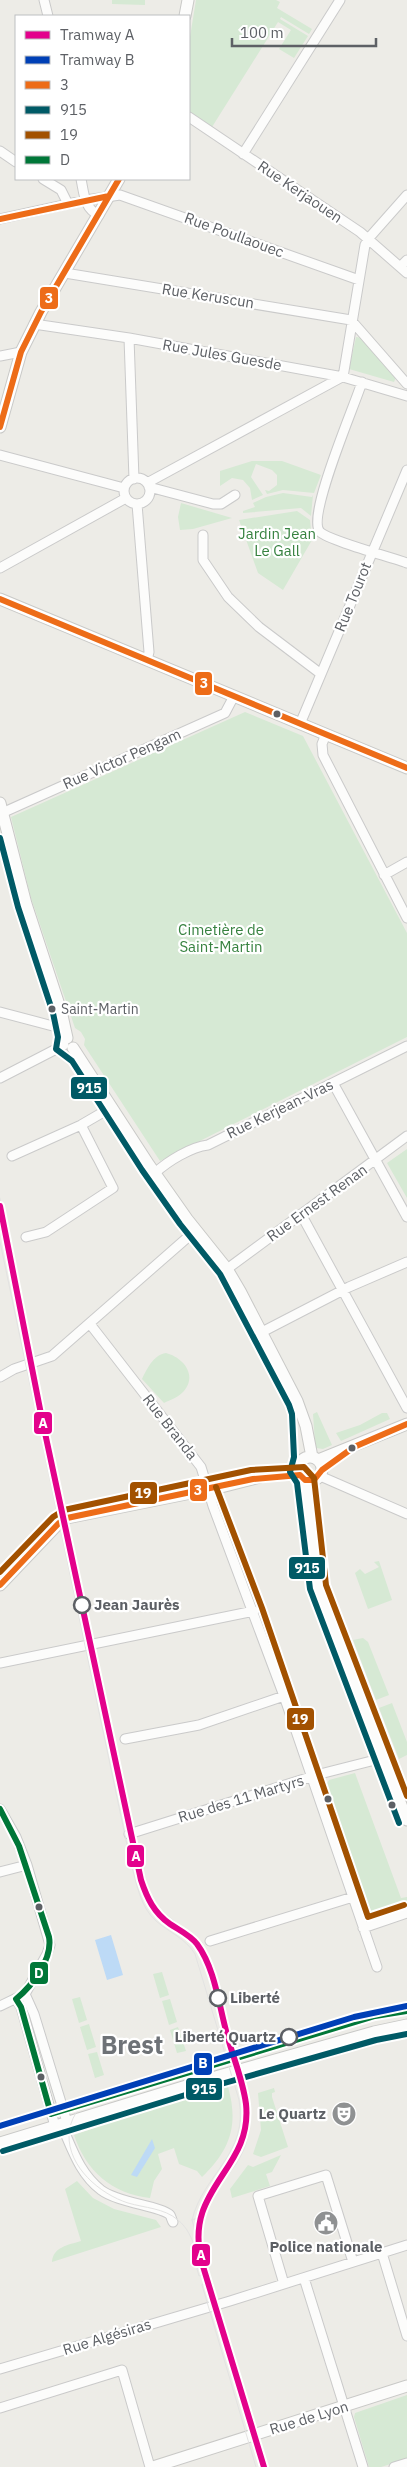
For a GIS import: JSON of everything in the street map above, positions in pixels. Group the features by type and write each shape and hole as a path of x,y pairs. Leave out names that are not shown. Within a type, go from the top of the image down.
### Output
{"main road":[{"path":"185,15 188,0"},
{"path":"0,427 21,352 34,324 118,180"},
{"path":"0,599 407,768"},
{"path":"1,808 26,904 61,1011 67,1040 155,1173 227,1269 262,1332 301,1412 306,1426 310,1469 312,1544 318,1587 407,1820"},
{"path":"0,1585 59,1523 74,1516 310,1469 407,1424"},
{"path":"0,2143 219,2076 374,2032 407,2025"},
{"name":"Rue de Lyon","path":"151,2467 407,2386"}],"street":[{"path":"44,0 48,15"},
{"path":"244,154 340,0"},
{"name":"Rue Kerjaouen","path":"190,117 360,232 404,270"},
{"path":"0,151 15,161"},
{"path":"44,180 61,190 68,204"},
{"path":"81,180 91,211 99,215"},
{"name":"Rue Poullaouec","path":"0,219 86,200 120,195 359,280"},
{"path":"148,485 343,377 359,280 368,239 407,195"},
{"path":"404,270 407,260"},
{"name":"Rue Keruscun","path":"65,272 352,320"},
{"path":"352,320 407,384"},
{"name":"Rue Jules Guesde","path":"34,324 129,338 343,377 407,396"},
{"path":"129,338 134,479"},
{"path":"0,356 21,352"},
{"path":"362,382 320,497 316,522 321,533 329,537 407,563"},
{"path":"0,455 124,488"},
{"name":"Rue Tourot","path":"300,724 407,470"},
{"path":"124,488 134,479 141,479 148,485 213,504 221,504 234,495"},
{"path":"137,504 148,499 148,485"},
{"path":"124,488 126,498"},
{"path":"126,498 137,504"},
{"path":"0,568 126,498"},
{"path":"137,504 149,652 147,660"},
{"path":"203,535 203,560 228,597 259,627 321,674"},
{"name":"Rue Victor Pengam","path":"1,808 225,713 234,696"},
{"path":"326,734 322,744 323,755 407,918"},
{"path":"384,874 407,862"},
{"path":"0,1012 48,1023 67,1040 0,1078"},
{"name":"Rue Kerjean-Vras","path":"155,1173 162,1166 200,1146 208,1145 407,1046"},
{"path":"333,1083 407,1217"},
{"path":"12,1156 80,1125 112,1107"},
{"path":"26,1236 46,1232 113,1188 80,1125"},
{"name":"Rue Ernest Renan","path":"227,1269 407,1136"},
{"path":"301,1214 407,1408"},
{"path":"0,1377 14,1369 52,1356 196,1230"},
{"path":"262,1332 343,1290 407,1262"},
{"name":"Rue Branda","path":"90,1324 201,1467 284,1696 377,1967"},
{"path":"310,1469 407,1514"},
{"path":"0,1663 254,1611"},
{"path":"125,1739 199,1725 284,1696"},
{"name":"Rue des 11 Martyrs","path":"129,1834 312,1776 382,1758"},
{"path":"0,1809 16,1837 27,1865 50,1945 25,1994 0,2006"},
{"path":"0,1872 27,1865"},
{"path":"210,1941 353,1897"},
{"path":"363,1928 407,1913"},
{"path":"25,1994 34,2014 61,2124"},
{"path":"16,1999 21,2007 61,2124 81,2169 102,2191 120,2200 170,2216 173,2222"},
{"path":"284,2284 258,2196 326,2175 353,2262"},
{"name":"Rue Algésiras","path":"0,2369 214,2306 407,2245"},
{"path":"382,2253 407,2336"},
{"path":"304,2278 363,2467"},
{"path":"0,2408 122,2370 151,2467"},
{"path":"394,2467 407,2463"}],"green space":[{"path":"112,0 145,0 145,5 112,4"},
{"path":"196,0 276,0 280,2 277,8 312,29 309,34 281,17 280,19 308,36 294,58 279,49 291,30 278,22 212,127 190,113 190,37"},
{"path":"356,337 362,338 396,377 394,382 349,369"},
{"path":"252,461 282,461 321,475 314,493 283,490 267,494 265,490 269,491 277,485 277,475 272,470 256,464 251,477 263,495 252,500 250,488 243,480 232,478 220,486 220,471"},
{"path":"283,493 312,497 313,495 311,516 301,508 243,513 243,511 255,507 253,503 266,497"},
{"path":"181,503 232,518 193,529 180,530 178,517"},
{"name":"Jardin Jean Le Gall","path":"297,511 310,520 312,540 283,590 258,573 239,520"},
{"name":"Cimetière de Saint-Martin","path":"245,712 303,736 407,933 407,1037 160,1161 84,1045 85,1039 81,1032 75,1028 31,898 11,817"},
{"path":"407,1149 407,1198 387,1163"},
{"path":"166,1353 178,1358 182,1362 189,1373 189,1378 188,1385 182,1393 164,1403 142,1379 154,1359"},
{"path":"317,1412 332,1445 323,1449 316,1448 315,1444 313,1414"},
{"path":"382,1413 387,1413 390,1419 341,1441 336,1433 360,1425"},
{"path":"379,1561 392,1600 368,1609 355,1573 360,1569 365,1574 379,1567 374,1562"},
{"path":"363,1638 368,1642 389,1695 376,1700 353,1640"},
{"path":"392,1703 407,1742 407,1755 399,1759 379,1708"},
{"path":"355,1773 401,1898 407,1897 407,1906 370,1918 325,1787 329,1780"},
{"path":"162,1972 169,1995 160,1998 153,1974"},
{"path":"80,1997 87,2020 79,2023 72,1999"},
{"path":"170,1999 177,2022 169,2025 162,2001"},
{"path":"89,2024 96,2047 87,2050 80,2027"},
{"path":"178,2027 186,2051 177,2053 170,2030"},
{"path":"97,2052 104,2075 95,2078 88,2054"},
{"path":"228,2087 233,2113 230,2136 212,2167 202,2177 197,2171 179,2164 174,2148 158,2154 162,2169 154,2181 150,2198 124,2192 102,2178 93,2170 79,2148 74,2135 145,2110"},
{"path":"274,2088 275,2092 272,2093 272,2097 288,2147 261,2157 253,2154 261,2130 258,2093"},
{"path":"281,2155 272,2172 266,2174 270,2186 232,2198 230,2189 248,2165 253,2167"},
{"path":"77,2181 93,2198 114,2209 156,2220 161,2227 52,2262 58,2250 66,2245 81,2241 65,2189"},
{"path":"407,2395 407,2459 381,2467 369,2467 354,2417 355,2413"}],"water":[{"path":"111,1935 123,1975 107,1980 95,1940"},
{"path":"152,2139 155,2148 137,2177 131,2175"}],"tram line":[{"path":"0,1198 89,1631 139,1857 150,1894 157,1908 202,1942 235,2049 237,2049 239,2058 237,2059 248,2099 249,2125 243,2151 213,2196 203,2217 192,2220 205,2189 231,2150 237,2135 240,2119 239,2100 195,1954 182,1940 156,1921 146,1909 137,1887 0,1242"},
{"name":"A","path":"0,1206 42,1419 141,1880 155,1910 164,1920 197,1944 209,1965 245,2095 245,2127 239,2146 209,2197 201,2216 198,2237 202,2263 264,2467"},
{"name":"B","path":"0,2126 354,2017 407,2006"},
{"path":"92,2098 79,2109 73,2118 70,2129 70,2147 80,2168 97,2186 117,2199 173,2216 187,2230 196,2249"},
{"path":"203,2217 201,2238 207,2271 192,2220 203,2217"},
{"path":"203,2257 205,2263 196,2266 194,2259 203,2257"},
{"path":"206,2266 208,2273 199,2276 197,2269 206,2266"},
{"path":"211,2283 216,2300 207,2302 202,2285 211,2283"},
{"path":"256,2467 207,2302 216,2300 266,2467"}],"transit line":[{"name":"3","path":"0,427 21,352 41,312 118,180"},
{"name":"3","path":"0,219 109,196"},
{"name":"3","path":"0,599 407,768"},
{"name":"915","path":"0,838 18,907 53,1013 58,1037 56,1049 72,1061 142,1170 180,1224 220,1274 289,1405 292,1414 294,1457 290,1472 297,1483 310,1589 399,1823"},
{"name":"3","path":"0,1585 59,1523 67,1518 253,1479 300,1475 305,1480 314,1480 322,1470 354,1447 407,1424"},
{"name":"19","path":"0,1572 53,1517 64,1510 251,1470 304,1467 314,1478 326,1585 407,1796"},
{"name":"19","path":"216,1487 262,1608 368,1917 404,1905"},
{"name":"D","path":"0,1809 19,1846 49,1937 48,1954 45,1963 35,1979 16,1999 21,2007 51,2114 375,2016 407,2011"},
{"name":"915","path":"3,2151 221,2084 376,2040 407,2034"}],"place":[{"name":"Saint-Martin","path":"52,1009"},
{"name":"Jean Jaurès","path":"82,1605"},
{"name":"Liberté","path":"218,1998"},
{"name":"Liberté Quartz","path":"289,2037"},
{"name":"Le Quartz","path":"344,2114"},
{"name":"Police nationale","path":"326,2223"}],"district":[{"name":"Brest","path":"132,2045"}]}
